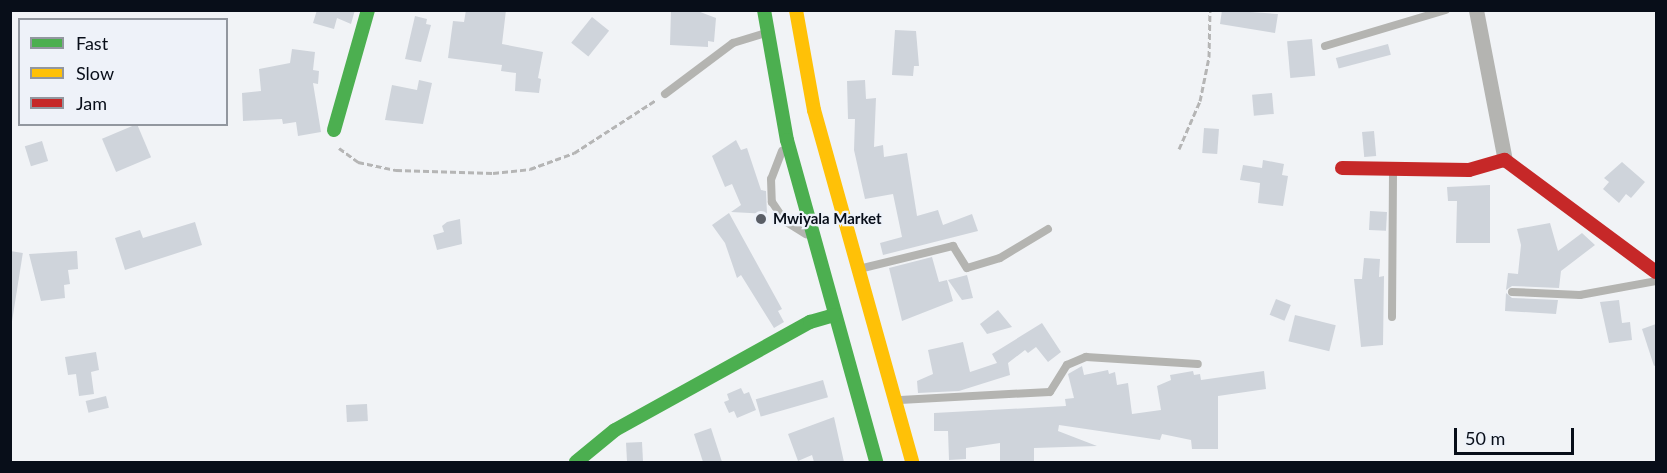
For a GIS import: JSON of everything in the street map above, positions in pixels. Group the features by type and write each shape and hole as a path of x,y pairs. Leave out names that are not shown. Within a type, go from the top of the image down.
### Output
{"main road":[{"path":"334,130 368,10"},
{"path":"764,10 787,140 876,462"},
{"path":"796,10 814,110 856,270 912,462"},
{"path":"1342,168 1469,170 1505,160 1656,272"},
{"path":"576,462 615,430 810,322 834,315"}],"street":[{"path":"1476,10 1505,160"}],"lane":[{"path":"1325,46 1446,10"},
{"path":"665,94 733,43 767,33"},
{"path":"787,140 771,179 772,202 785,221 813,238"},
{"path":"1392,316 1393,168"},
{"path":"856,270 953,246 967,268 1000,258 1048,229"},
{"path":"1512,292 1580,295 1656,281"},
{"path":"893,401 1050,392 1066,365 1086,357 1198,364"}],"path":[{"path":"1179,149 1200,101 1209,57 1210,10"},
{"path":"334,130 335,145 358,162 396,170 493,173 552,164 665,94"}],"building":[{"path":"317,10 355,10 351,24 337,18 334,29 313,23"},
{"path":"466,10 506,10 502,44 543,52 538,78 541,79 539,93 515,91 516,73 501,71 502,65 448,58 453,21 464,22"},
{"path":"671,10 695,10 716,18 714,42 708,41 708,47 670,45"},
{"path":"1222,10 1278,14 1275,33 1220,24"},
{"path":"415,16 427,19 426,24 431,25 421,62 405,59"},
{"path":"592,17 609,31 588,56 571,43"},
{"path":"895,30 916,31 919,66 914,66 913,76 892,75"},
{"path":"1312,39 1315,76 1290,78 1287,41"},
{"path":"1388,44 1391,55 1339,69 1336,58"},
{"path":"292,49 315,52 313,70 319,71 318,84 313,83 321,132 298,136 296,122 283,124 282,119 243,121 242,93 261,91 259,69 290,63"},
{"path":"419,80 432,83 423,124 385,120 392,85 417,90"},
{"path":"865,80 866,99 876,98 874,147 883,145 884,157 907,153 917,216 938,210 943,225 972,214 978,231 883,255 880,243 902,237 893,194 865,199 854,150 855,119 848,119 847,81"},
{"path":"1272,93 1274,114 1254,116 1252,95"},
{"path":"132,126 138,126 151,157 116,172 102,139"},
{"path":"1204,128 1219,129 1217,154 1202,153"},
{"path":"1374,131 1376,156 1364,157 1362,132"},
{"path":"736,140 741,150 747,148 761,190 766,191 767,214 731,212 741,205 732,184 725,187 712,156"},
{"path":"42,141 48,161 31,166 25,146"},
{"path":"1263,160 1284,164 1282,175 1288,176 1283,206 1258,203 1260,183 1240,180 1243,165 1262,168"},
{"path":"1622,162 1645,182 1631,198 1626,194 1619,203 1603,189 1609,182 1604,178"},
{"path":"1490,185 1490,243 1456,243 1457,201 1448,201 1447,187"},
{"path":"1370,211 1387,212 1386,231 1369,230"},
{"path":"729,213 782,309 778,311 784,322 774,328 741,275 737,278 725,243 712,225"},
{"path":"460,219 462,244 437,250 433,235 444,232 442,226 447,222"},
{"path":"195,222 202,245 125,270 115,238 140,230 143,238"},
{"path":"1550,223 1558,251 1582,233 1595,245 1561,271 1559,288 1512,286 1506,290 1508,273 1518,274 1521,245 1517,229"},
{"path":"10,251 23,253 10,330"},
{"path":"77,251 78,269 68,270 70,284 64,285 65,298 41,301 29,254"},
{"path":"932,257 939,282 947,280 953,301 902,321 889,268"},
{"path":"1364,258 1380,259 1379,277 1384,276 1383,345 1361,347 1354,279 1362,279"},
{"path":"967,275 973,298 962,300 948,280"},
{"path":"1506,293 1512,298 1558,300 1556,314 1505,311"},
{"path":"1276,299 1291,305 1284,321 1270,315"},
{"path":"1619,300 1622,323 1630,322 1632,340 1609,343 1600,302"},
{"path":"998,310 1012,327 987,334 980,324"},
{"path":"1295,315 1336,325 1329,351 1288,341"},
{"path":"1042,323 1061,352 1048,362 1036,347 1028,353 1025,350 1008,363 1010,375 959,391 918,393 917,381 933,374 928,350 963,342 970,372 997,363 992,354"},
{"path":"1656,324 1656,365 1654,366 1642,329"},
{"path":"96,352 99,370 91,372 94,394 79,396 76,374 68,375 65,357"},
{"path":"1082,366 1084,375 1108,370 1109,374 1115,372 1117,385 1128,383 1132,414 1161,410 1157,386 1171,380 1170,375 1193,371 1194,375 1200,374 1201,380 1264,371 1266,389 1218,396 1218,449 1192,449 1191,440 1162,434 1160,440 1059,425 1058,431 1097,446 1034,448 1034,462 1000,462 1000,443 966,448 966,459 949,460 948,431 934,431 934,413 1066,406 1065,399 1074,398 1068,374"},
{"path":"823,380 828,397 761,417 756,399"},
{"path":"741,388 744,394 749,392 756,410 737,418 734,411 729,413 724,402 729,400 727,394"},
{"path":"106,396 109,408 89,413 86,401"},
{"path":"367,404 368,421 347,422 346,405"},
{"path":"834,417 844,462 814,462 812,455 798,461 788,434"},
{"path":"711,428 722,462 703,462 694,434"},
{"path":"642,442 643,462 627,462 626,443"}],"traffic: fast":[{"path":"334,130 368,10"},
{"path":"764,10 787,140 876,462"},
{"path":"576,462 615,430 810,322 834,315"}],"traffic: slow":[{"path":"796,10 814,110 912,462"}],"traffic: jam":[{"path":"1342,168 1469,170 1505,160 1656,272"}],"place":[{"name":"Mwiyala Market","path":"761,219"}]}
